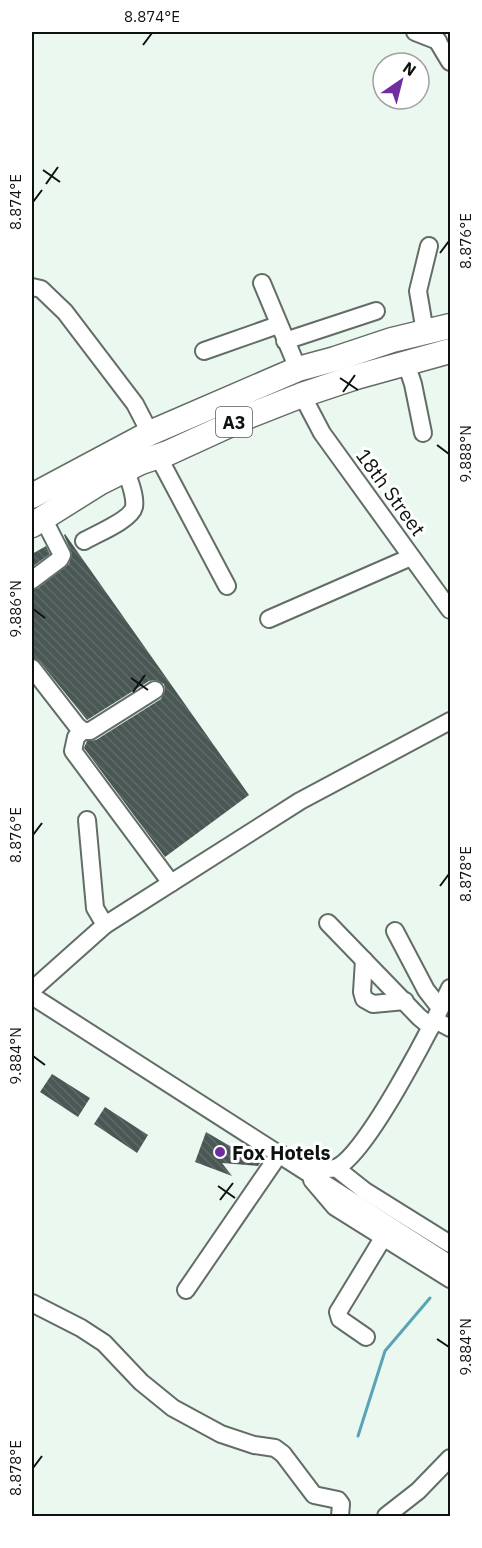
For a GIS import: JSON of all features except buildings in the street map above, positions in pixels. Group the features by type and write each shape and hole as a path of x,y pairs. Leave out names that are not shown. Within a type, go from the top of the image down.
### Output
{"highway":[{"name":"A3","path":"32,496 150,434 298,369 392,340 450,326"},
{"name":"A3","path":"37,522 99,483 206,434 302,395 450,351"}],"street":[{"path":"415,32 435,36 450,63"},
{"path":"425,332 418,291 429,246"},
{"path":"262,284 298,369"},
{"path":"32,287 41,289 65,312 135,404 150,434"},
{"path":"285,341 376,311"},
{"path":"204,351 278,325"},
{"path":"406,363 413,384 423,433"},
{"name":"18th Street","path":"302,395 322,433 450,610"},
{"path":"158,456 227,586"},
{"path":"84,541 130,516 134,508 134,500 126,470"},
{"path":"32,580 60,560 62,555 37,522"},
{"path":"269,619 411,557"},
{"path":"32,668 77,726 83,730 90,731 155,690"},
{"path":"32,990 105,925 300,801 450,721"},
{"path":"83,730 76,737 73,751 171,883"},
{"path":"87,820 95,908 105,925"},
{"path":"328,923 419,1017 436,1018 450,1028"},
{"path":"395,931 426,990 436,1018"},
{"path":"364,960 362,992 364,999 373,1004 405,1001"},
{"path":"336,1168 352,1155 394,1092 436,1018 450,988"},
{"path":"32,996 450,1264"},
{"path":"186,1290 280,1153"},
{"path":"299,1166 336,1168 366,1191 450,1244"},
{"path":"299,1166 335,1207 450,1280"},
{"path":"366,1337 340,1318 338,1312 383,1238"},
{"path":"32,1303 81,1328 104,1343 141,1382 173,1408 221,1434 254,1445 274,1448 283,1454 314,1495 338,1500 341,1504 340,1516"},
{"path":"386,1516 418,1491 450,1458"}],"waterway":[{"path":"358,1436 385,1351 430,1298"}],"place":[{"name":"Fox Hotels","path":"220,1152"}]}
